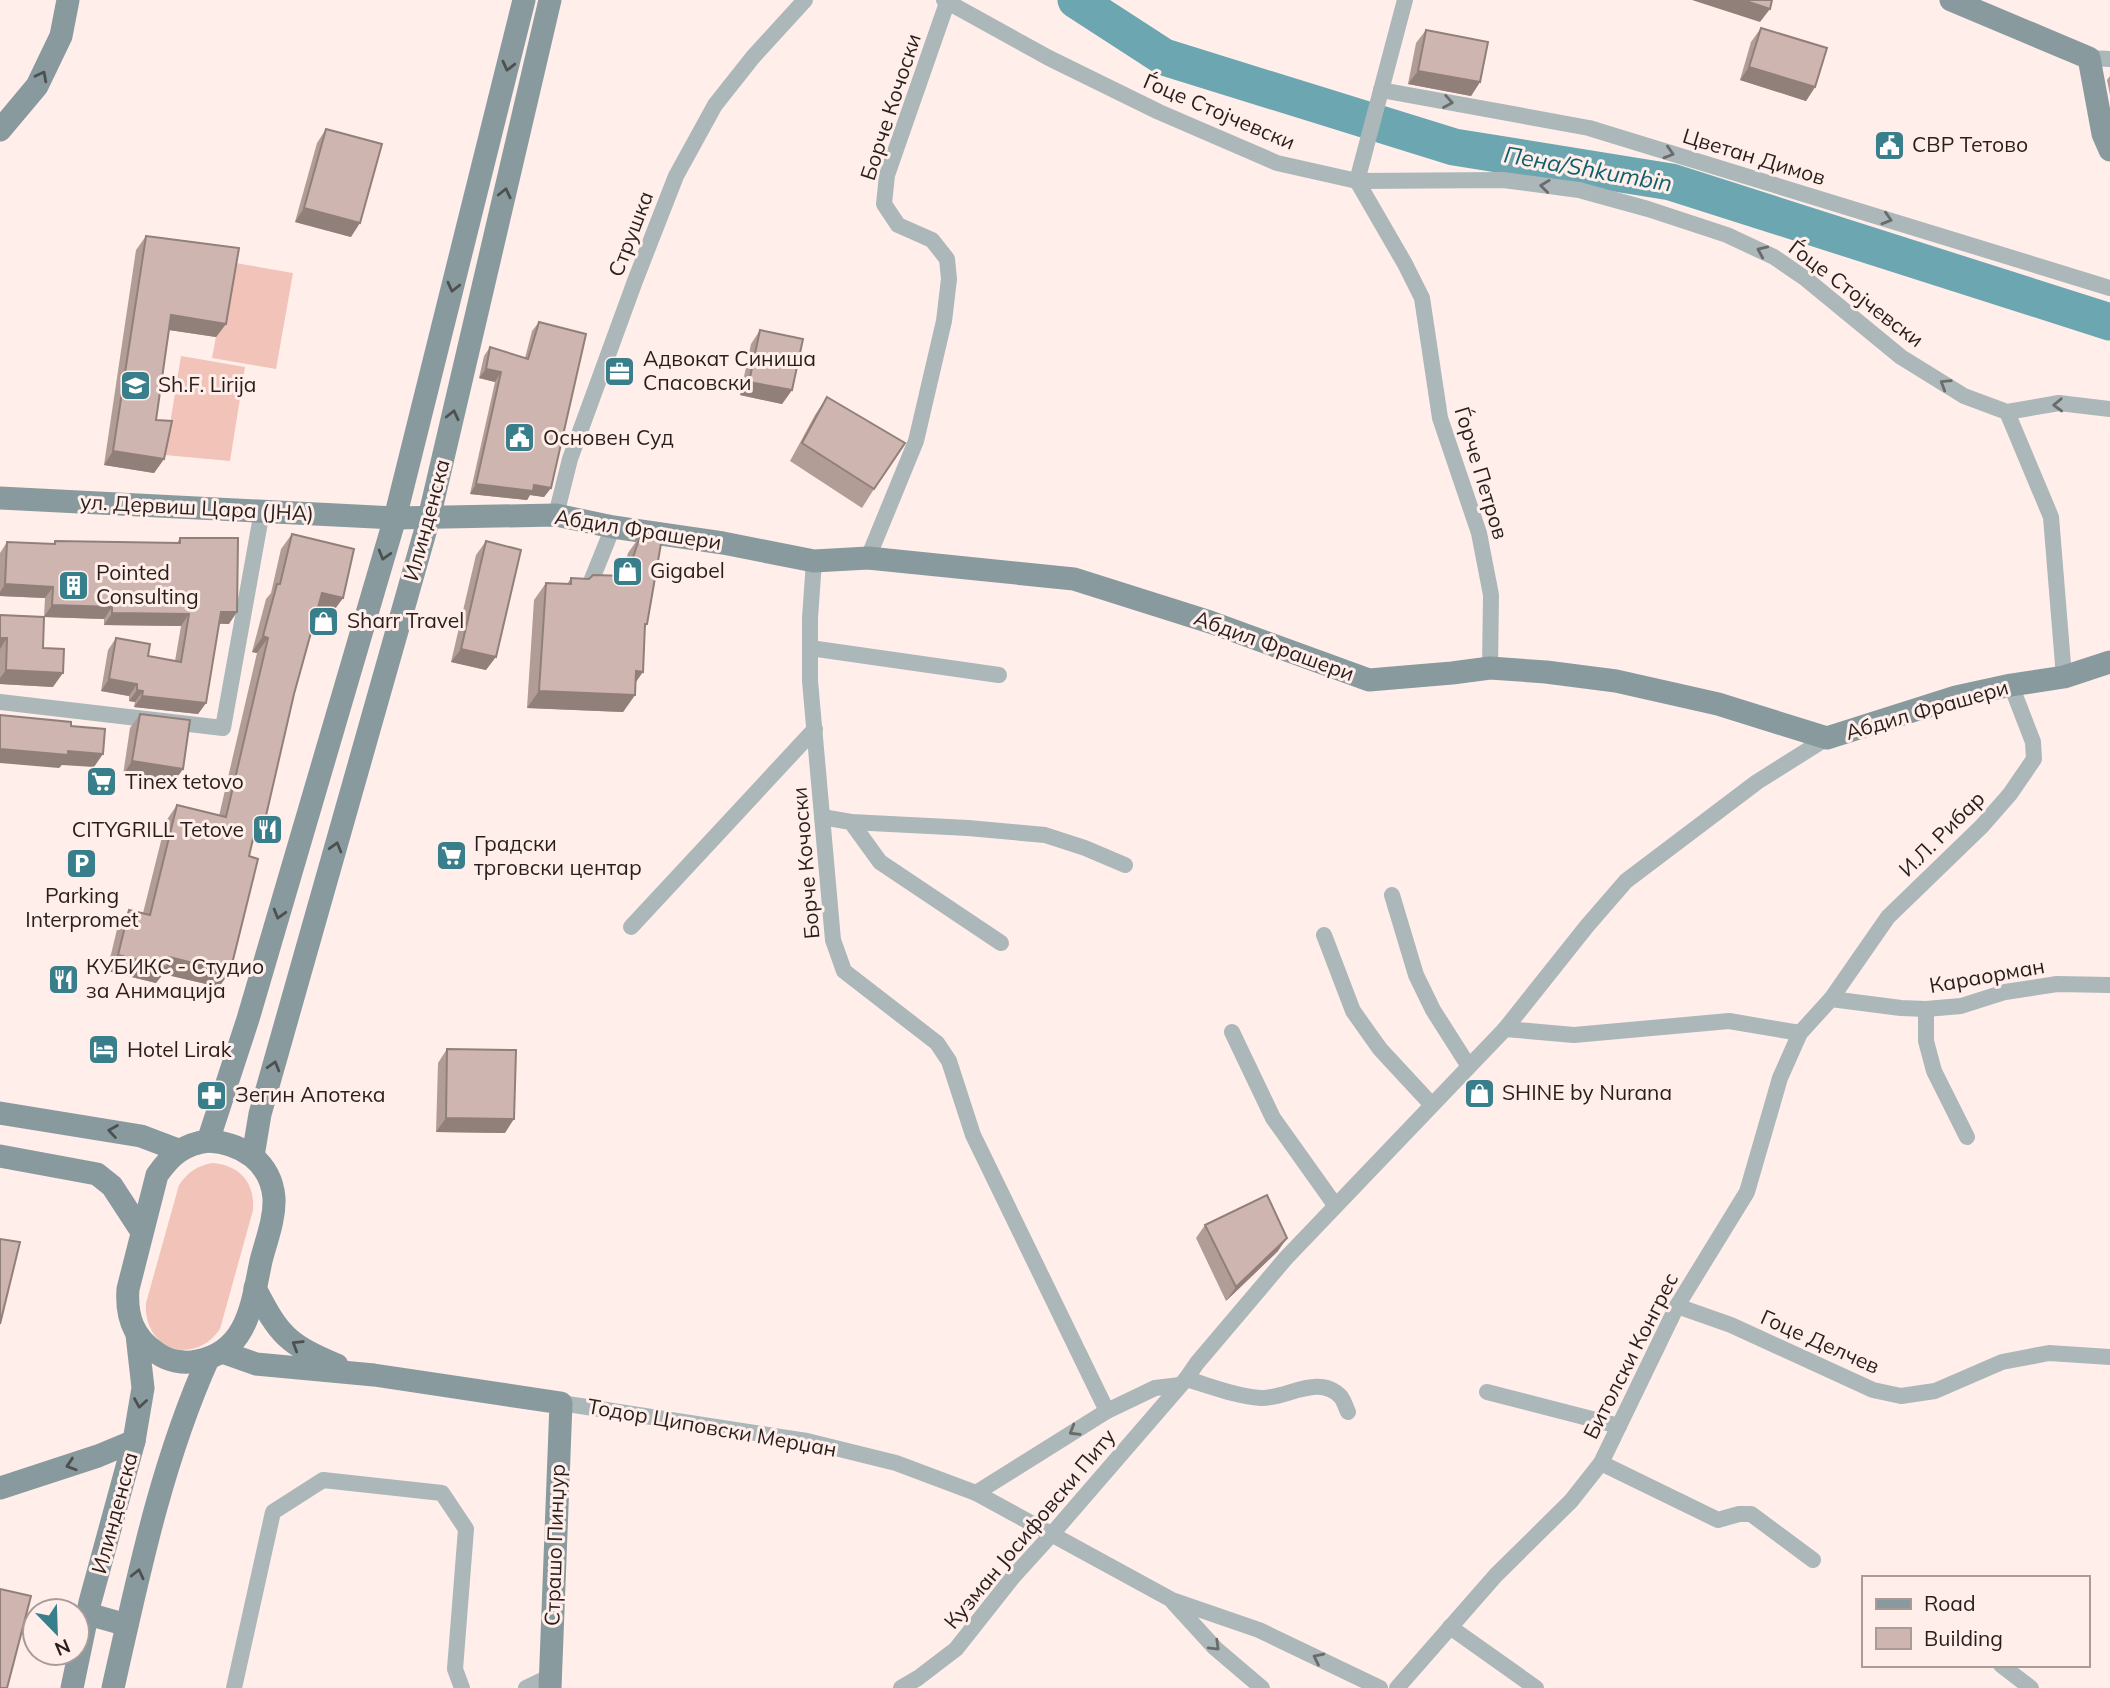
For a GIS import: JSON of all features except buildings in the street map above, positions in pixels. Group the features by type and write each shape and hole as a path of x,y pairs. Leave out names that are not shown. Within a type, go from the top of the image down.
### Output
{"street":[{"path":"0,130 37,86 61,36 68,0"},
{"name":"Илинденска","path":"208,1141 248,1019 395,518 524,0"},
{"name":"Илинденска","path":"113,1688 148,1535 188,1403 215,1356 234,1342 243,1328 255,1288 274,1198 263,1168 253,1156 264,1101 429,518 550,0"},
{"name":"Струшка","path":"556,515 570,459 676,177 715,105 753,57 805,0"},
{"path":"1357,181 1405,0"},
{"path":"1951,0 2100,59 2103,134 2110,150"},
{"name":"Ѓоце Стојчевски","path":"946,1 1049,58 1277,163 1357,181 1503,180 1579,190 1648,209 1727,235 1774,257 1902,357 1964,396 2007,412 2059,404 2110,409"},
{"name":"Борче Кочоски","path":"868,558 916,441 944,321 949,279 947,259 932,240 898,225 884,204 887,175 946,1"},
{"name":"Цветан Димов","path":"1381,90 1589,128 2110,288"},
{"name":"Ѓорче Петров","path":"1357,181 1422,298 1440,418 1479,533 1491,595 1490,668"},
{"path":"2007,412 2051,517 2064,677"},
{"name":"ул. Дервиш Цара (ЈНА)","path":"0,498 429,518"},
{"path":"0,702 223,727 262,511"},
{"name":"Абдил Фрашери","path":"429,518 556,515 814,561 868,558 1074,579 1210,622 1369,680 1490,668 1546,672 1628,684 1718,704 1827,738 1956,697 2064,677 2110,662"},
{"path":"592,579 613,527"},
{"name":"Борче Кочоски","path":"814,561 810,681 833,940 844,971 937,1043 949,1061 973,1135 1107,1411"},
{"path":"810,648 999,675"},
{"name":"И.Л. Рибар","path":"1830,999 1888,917 1982,826 2010,794 2034,759 2033,743 2011,685"},
{"path":"631,927 816,729"},
{"name":"Кузман Јосифовски Питу","path":"901,1688 956,1649 1013,1577 1183,1382 1286,1258 1505,1029 1626,881 1757,782 1827,738"},
{"path":"822,817 851,822 1045,835 1125,865"},
{"path":"851,822 880,862 1001,943"},
{"path":"1392,895 1416,975 1433,1010 1468,1065"},
{"path":"1324,935 1353,1011 1380,1049 1431,1104"},
{"name":"Караорман","path":"1830,999 1901,1009 1926,1009 1961,1006 2005,992 2057,984 2110,985"},
{"name":"Битолски Конгрес","path":"1397,1688 1496,1575 1571,1501 1601,1463 1677,1306 1747,1192 1780,1078 1800,1033 1830,999"},
{"path":"1926,1009 1926,1041 1934,1070 1967,1137"},
{"path":"1505,1029 1574,1034 1729,1021 1800,1033"},
{"path":"1232,1032 1273,1118 1335,1205"},
{"path":"0,1113 141,1136 178,1150 208,1141 224,1142 253,1156"},
{"name":"Илинденска","path":"91,1603 134,1441 143,1388 137,1335 127,1306 128,1289 157,1175 178,1150"},
{"path":"0,1156 97,1174 112,1186 142,1232"},
{"path":"255,1288 269,1317 288,1340 314,1355 359,1374"},
{"name":"Гоце Делчев","path":"1677,1306 1731,1325 1873,1390 1901,1396 1935,1391 2002,1362 2049,1353 2110,1357"},
{"path":"137,1335 148,1347 169,1359 192,1362 215,1356"},
{"name":"Тодор Циповски Мерџан","path":"215,1356 256,1364 359,1374 561,1402 807,1441 897,1464 976,1493 1172,1600 1259,1630 1380,1688"},
{"path":"976,1493 1107,1411 1155,1388 1183,1382 1242,1396 1266,1398 1307,1386 1329,1390 1341,1397 1349,1412"},
{"path":"1487,1392 1619,1426"},
{"name":"Страшо Пинџур","path":"550,1682 561,1402"},
{"path":"0,1488 98,1456 134,1441"},
{"path":"1601,1463 1718,1520 1739,1514 1751,1514 1813,1560"},
{"path":"234,1688 273,1512 323,1480 442,1493 466,1529 455,1669 462,1688"},
{"name":"Тодор Циповски Мерџан","path":"1172,1600 1216,1648 1262,1688"},
{"path":"91,1615 127,1625"},
{"path":"1450,1627 1536,1688"},
{"name":"Илинденска","path":"72,1688 77,1667"},
{"path":"2004,1667 2031,1688"},
{"path":"526,1688 550,1682"}],"shaded area":[{"path":"230,262 293,273 276,369 212,358"},
{"path":"181,356 245,367 230,461 165,455"},
{"path":"212,1163 230,1167 244,1177 251,1192 253,1210 220,1329 209,1341 197,1348 172,1348 161,1342 153,1332 147,1319 146,1303 179,1185 193,1170"}],"waterway":[{"name":"Пена/Shkumbin","path":"1076,0 1164,57 1454,147 1671,182 2110,322"}],"place":[{"name":"СВР Тетово","path":"1889,145"},
{"name":"Адвокат Синиша Спасовски","path":"620,371"},
{"name":"Sh.F. Lirija","path":"135,385"},
{"name":"Основен Суд","path":"520,438"},
{"name":"Gigabel","path":"627,571"},
{"name":"Pointed Consulting","path":"73,585"},
{"name":"Sharr Travel","path":"324,621"},
{"name":"Tinex tetovo","path":"102,782"},
{"name":"CITYGRILL Tetove","path":"267,830"},
{"name":"Градски трговски центар","path":"451,856"},
{"name":"Parking Interpromet","path":"82,864"},
{"name":"КУБИКС - Студио за Анимација","path":"63,979"},
{"name":"Hotel Lirak","path":"104,1050"},
{"name":"SHINE by Nurana","path":"1479,1093"},
{"name":"Зегин Апотека","path":"212,1095"}]}
